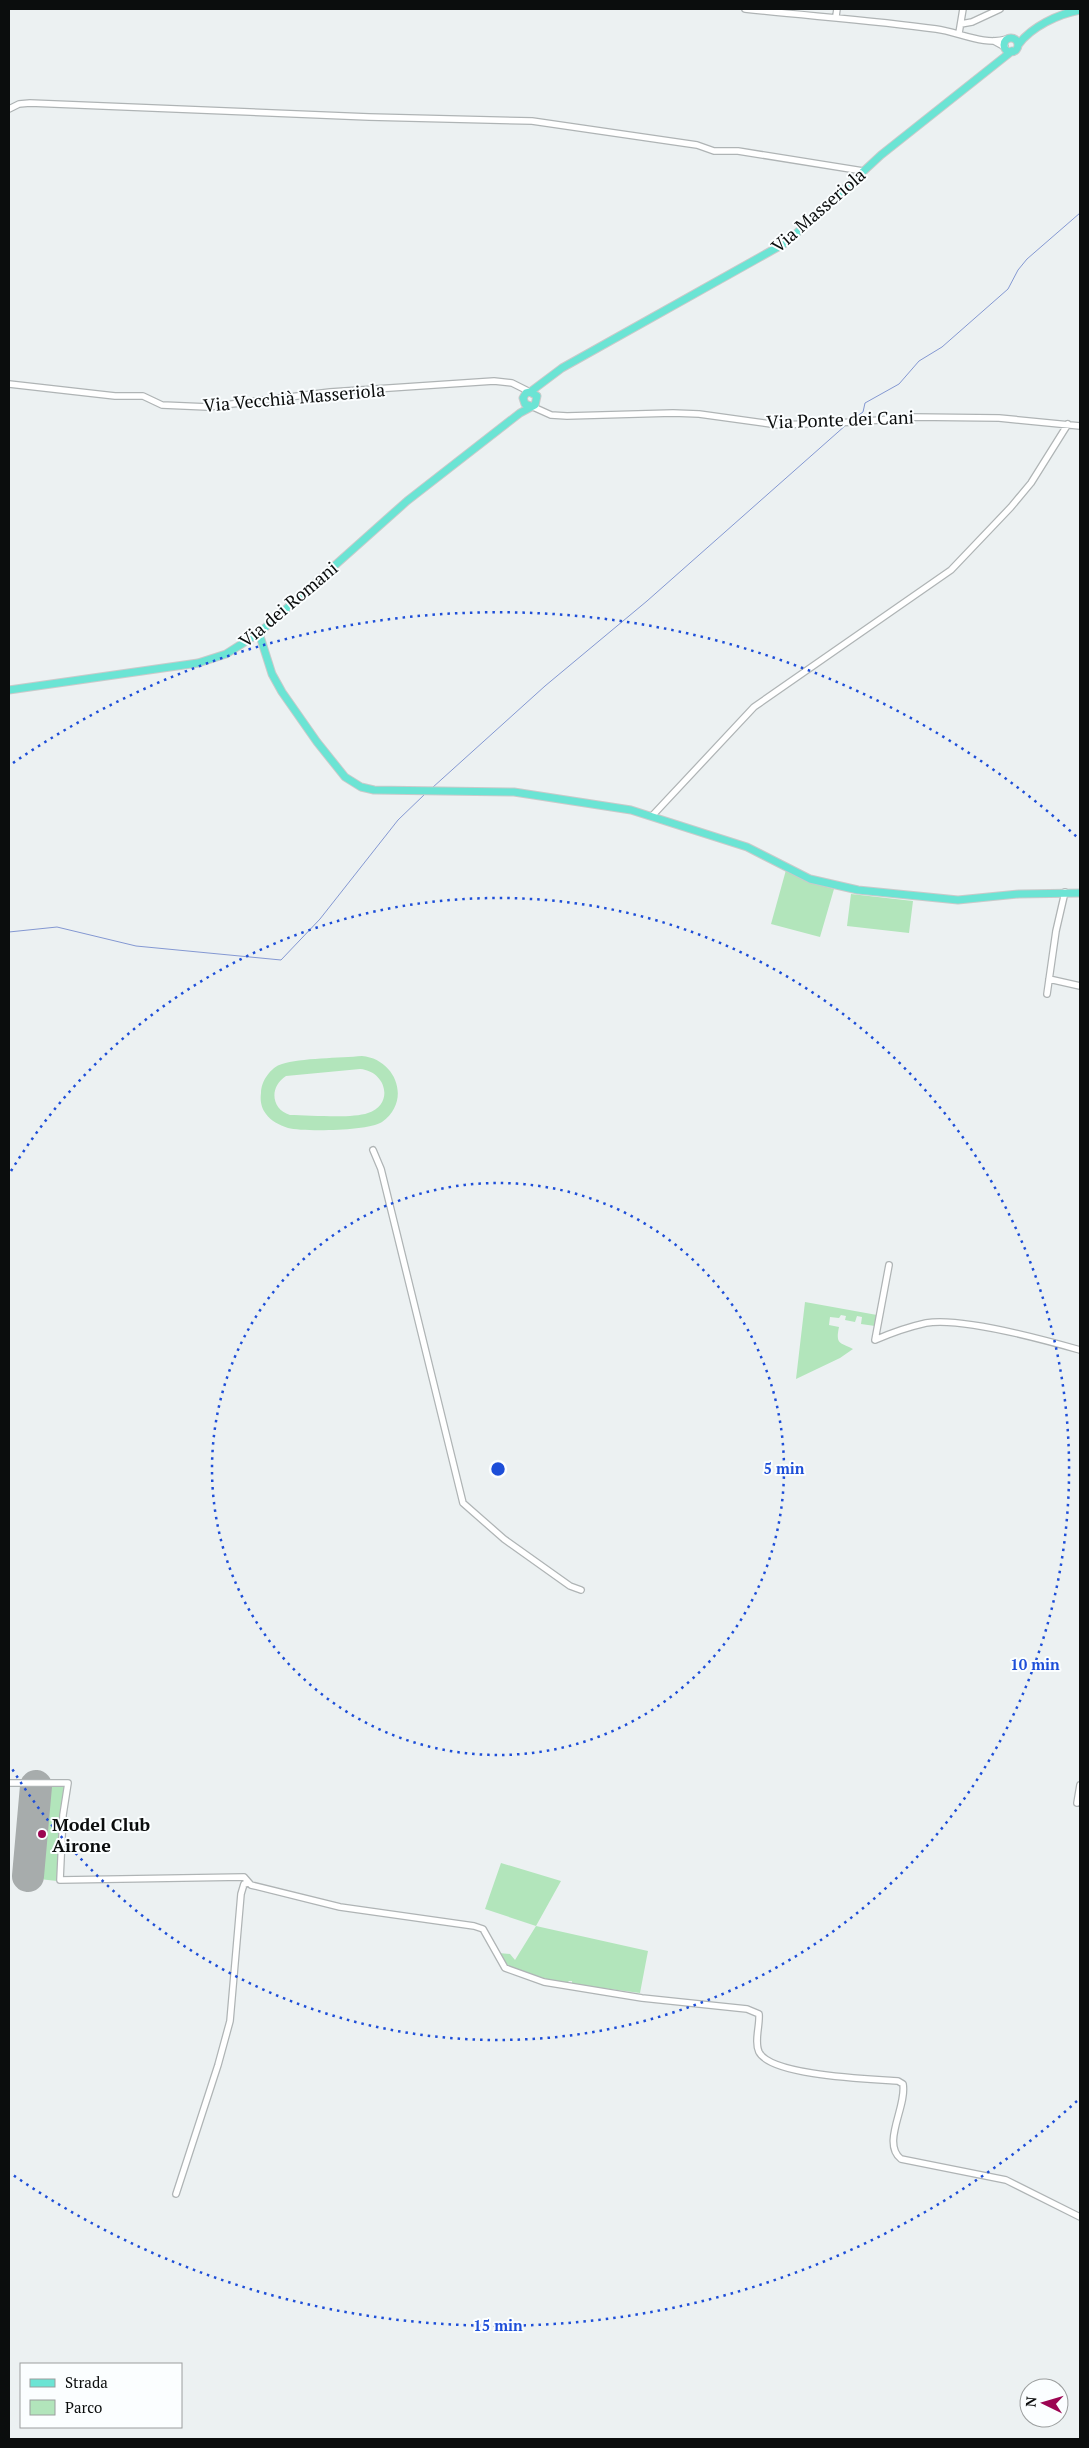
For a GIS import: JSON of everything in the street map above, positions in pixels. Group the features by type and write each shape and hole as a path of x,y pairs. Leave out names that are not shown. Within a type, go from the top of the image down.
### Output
{"main road":[{"path":"1010,45 1043,24 1068,12 1080,10"},
{"name":"Via Masseriola","path":"530,392 562,368 787,242 863,171 1002,58 1010,45"},
{"path":"523,400 527,406 531,406 538,398 541,384"},
{"path":"520,413 526,393 530,392 538,398"},
{"name":"Via dei Romani","path":"9,690 198,663 226,654 259,633 414,495 531,406"},
{"path":"259,633 272,674 282,692 345,778 361,788 416,792 514,792 603,805 652,816 747,847 810,880 858,890 958,900 1079,891"}],"street":[{"path":"744,9 836,16 959,34 1010,45"},
{"path":"836,16 837,9"},
{"path":"959,34 963,9"},
{"path":"961,24 972,22 1000,9"},
{"path":"9,109 19,104 30,103 369,117 532,121 698,145 714,151 738,151 863,171"},
{"name":"Via Vecchià Masseriola","path":"9,384 115,396 143,396 162,406 208,407 330,392 494,381 506,381 530,392"},
{"path":"520,388 523,400"},
{"path":"538,398 541,410"},
{"name":"Via Ponte dei Cani","path":"531,406 551,414 567,416 673,413 778,425 856,422 913,416 999,418 1080,426"},
{"path":"652,816 754,707 951,570 1016,501 1068,424"},
{"path":"1047,994 1058,919 1065,892"},
{"path":"1049,979 1080,986"},
{"path":"372,1150 381,1169 463,1504 504,1539 570,1586 582,1590"},
{"path":"889,1264 875,1340 927,1323 946,1322 1002,1331 1080,1350"},
{"path":"9,1783 68,1783 62,1824 60,1880 244,1877 248,1883 340,1907 474,1926 483,1929 504,1968 544,1982 642,1998 747,2010 759,2014 757,2042 759,2052 765,2060 806,2073 898,2080 903,2084 903,2098 892,2144 895,2154 901,2159 1006,2180 1080,2217"},
{"path":"1077,1803 1080,1785"},
{"path":"176,2194 218,2065 230,2021 241,1894 244,1884 248,1883"}],"green space":[{"path":"786,870 808,882 834,889 820,937 771,924"},
{"path":"851,894 913,901 909,933 847,926"},
{"path":"362,1056 374,1059 384,1065 396,1082 398,1093 396,1103 391,1113 382,1122 350,1129 296,1129 288,1128 270,1119 264,1112 261,1088 265,1079 274,1068 299,1060","holes":["360,1069 369,1071 381,1081 384,1088 384,1096 382,1103 376,1109 361,1115 290,1115 279,1108 274,1097 277,1086 286,1076"]},
{"path":"805,1302 877,1315 875,1326 861,1324 862,1317 857,1316 855,1322 845,1320 846,1316 841,1315 839,1318 830,1317 829,1325 839,1327 838,1337 840,1342 853,1349 840,1358 796,1379"},
{"name":"Model Club Airone","path":"29,1784 64,1786 65,1788 60,1825 57,1881 21,1877"},
{"path":"501,1863 561,1881 536,1926 485,1909"},
{"path":"536,1926 648,1951 640,1993 572,1984 572,1981 567,1983 553,1981 510,1968 498,1953 510,1954 515,1960"}],"waterway":[{"path":"853,419 863,412 865,403 899,384 919,361 942,347 1008,289 1018,270 1027,259 1080,213"},
{"path":"432,788 545,686 647,601 846,425"},
{"path":"9,932 57,927 136,946 281,960 320,919 398,820 425,794"}],"runway":[{"path":"28,1876 36,1786"}],"place":[{"name":"Model Club Airone","path":"42,1834"}]}
